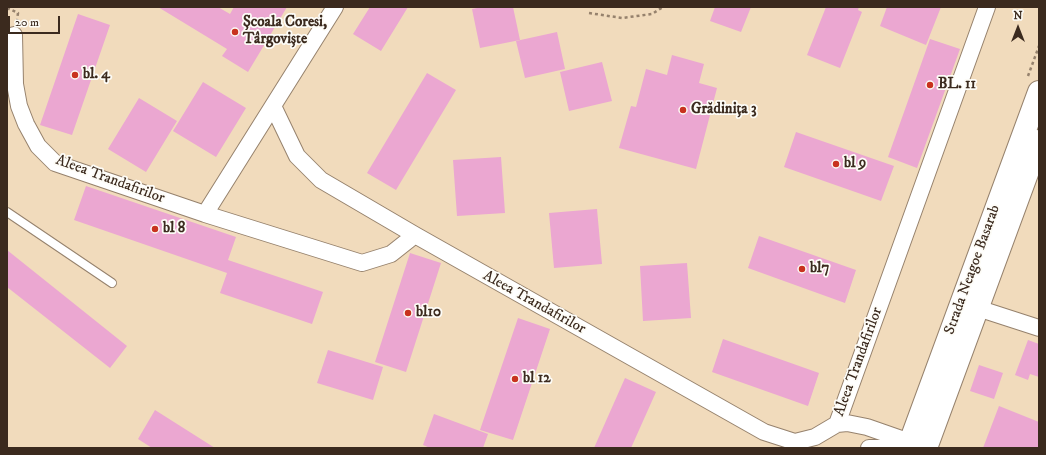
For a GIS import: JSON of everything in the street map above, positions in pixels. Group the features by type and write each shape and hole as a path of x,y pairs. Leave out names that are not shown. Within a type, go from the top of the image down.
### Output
{"street":[{"path":"206,214 335,7"},
{"name":"Aleea Trandafirilor","path":"273,106 297,156 321,180 415,235 764,432 795,442 815,437 837,424 987,7"},
{"name":"Aleea Trandafirilor","path":"14,35 15,84 19,106 26,124 38,146 56,163 206,214 362,263 391,254 415,235"},
{"name":"Strada Neagoe Basarab","path":"1029,160 1039,92"},
{"name":"Strada Neagoe Basarab","path":"914,447 1029,160 1039,142"},
{"path":"970,305 1039,328"},
{"path":"837,424 860,425 914,447"},
{"path":"795,442 818,448"},
{"path":"869,448 914,447"}],"lane":[{"path":"7,212 112,283"}],"path":[{"path":"589,13 622,18 652,14 662,7"}],"building":[{"name":"Școala Coresi, Târgoviște","path":"158,7 218,7 230,14 234,7 287,7 248,72 222,56 227,49"},
{"path":"370,7 408,7 381,51 353,34"},
{"path":"482,7 513,7 520,40 480,48 472,9"},
{"path":"715,7 751,7 741,32 710,21"},
{"path":"826,7 859,7 858,10 862,12 840,68 807,55"},
{"path":"887,7 941,7 926,45 880,26"},
{"name":"bl. 4","path":"78,14 110,25 72,135 40,125"},
{"path":"557,32 565,69 525,78 516,41"},
{"name":"BL. 11","path":"930,39 960,49 917,168 888,157"},
{"name":"Grădinița 3","path":"672,55 704,64 699,83 717,88 696,169 619,148 631,106 636,107 646,69 667,75"},
{"path":"602,62 612,101 569,111 560,72"},
{"path":"427,73 456,90 396,190 367,173"},
{"path":"203,82 246,108 216,157 173,131"},
{"path":"139,98 177,121 146,172 108,149"},
{"name":"bl 9","path":"796,132 894,166 881,201 784,167"},
{"path":"501,157 505,213 457,216 453,160"},
{"name":"bl 8","path":"86,186 236,237 228,260 323,292 312,324 220,293 227,273 74,220"},
{"path":"597,209 602,264 554,268 549,213"},
{"name":"bl7","path":"759,236 856,270 845,303 748,268"},
{"path":"7,250 127,346 110,368 7,287"},
{"name":"bl10","path":"410,253 441,263 406,372 375,362"},
{"path":"687,263 691,318 643,321 640,266"},
{"name":"bl 12","path":"518,318 550,329 513,440 480,430"},
{"path":"723,339 819,373 808,406 712,372"},
{"path":"1028,340 1039,344 1039,377 1030,374 1028,380 1015,375"},
{"path":"328,350 383,367 373,400 317,383"},
{"path":"979,365 1003,373 994,399 970,391"},
{"path":"625,378 656,392 631,448 594,448"},
{"path":"999,406 1039,422 1039,448 983,448"},
{"path":"155,410 215,448 152,448 138,439"},
{"path":"434,414 488,434 483,448 430,448 423,445"}],"place":[{"name":"Școala Coresi, Târgoviște","path":"235,32"},
{"name":"bl. 4","path":"75,75"},
{"name":"BL. 11","path":"930,85"},
{"name":"Grădinița 3","path":"683,110"},
{"name":"bl 9","path":"836,164"},
{"name":"bl 8","path":"155,229"},
{"name":"bl7","path":"802,269"},
{"name":"bl10","path":"408,313"},
{"name":"bl 12","path":"515,379"}]}
